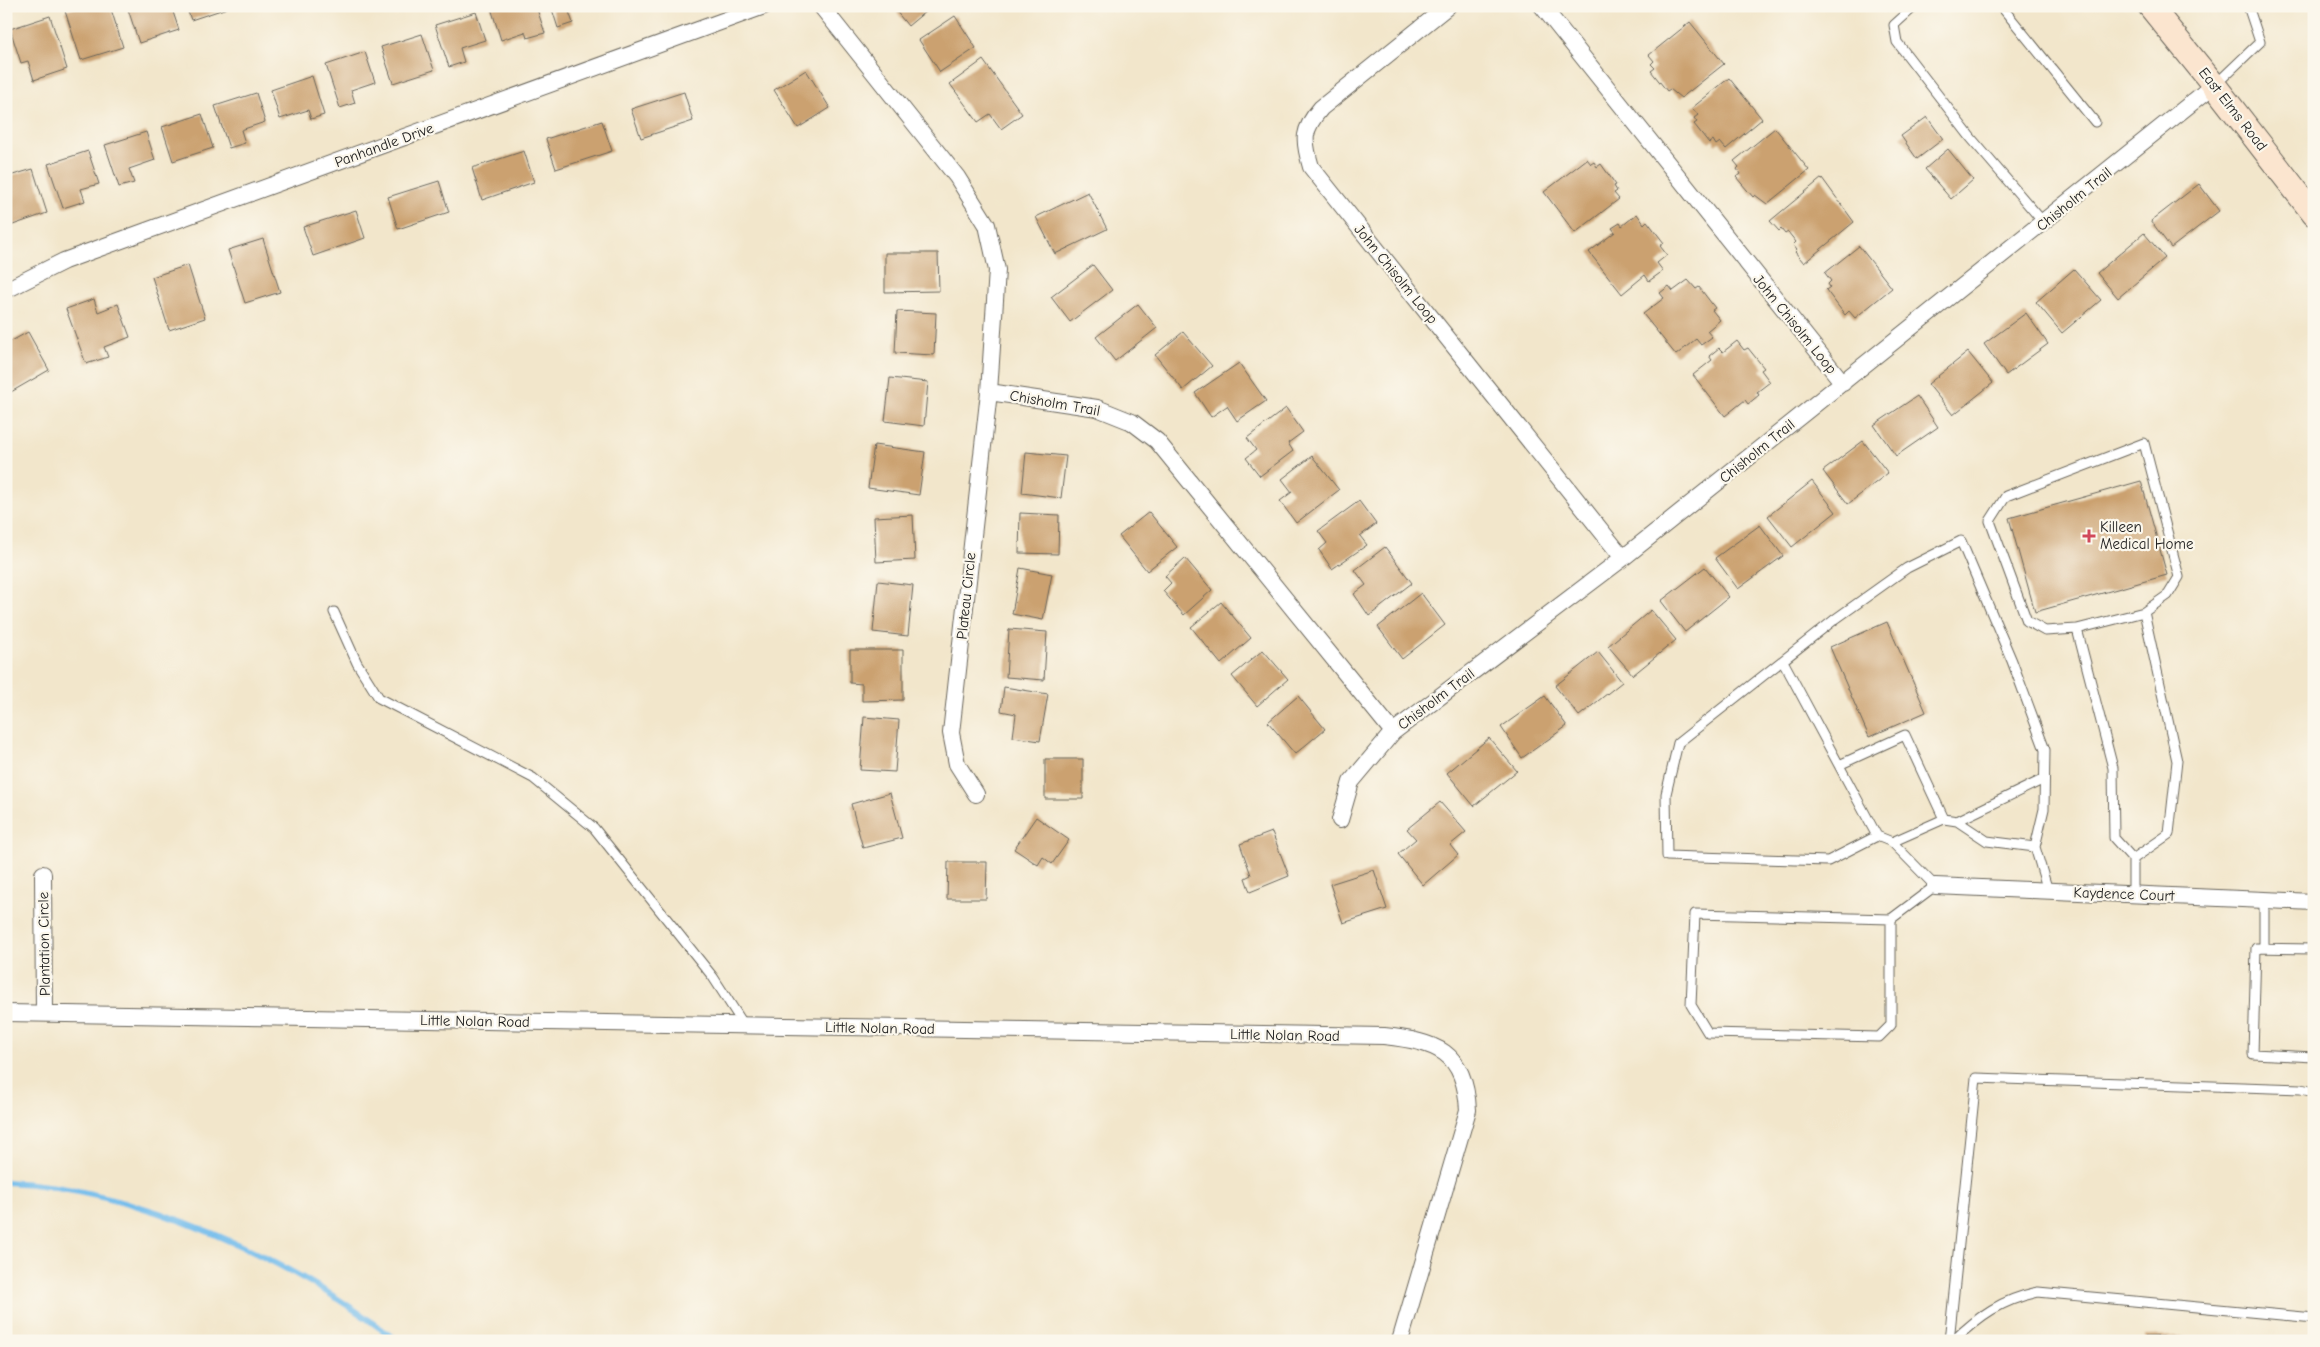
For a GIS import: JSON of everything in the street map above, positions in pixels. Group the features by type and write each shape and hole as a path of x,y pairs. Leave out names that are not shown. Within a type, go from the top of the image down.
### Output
{"main road":[{"name":"East Elms Road","path":"2150,6 2314,214"}],"street":[{"name":"Panhandle Drive","path":"6,290 74,258 764,6"},
{"name":"Chisholm Trail","path":"821,6 957,177 987,225 997,270 988,392 1097,408 1132,422 1157,441 1393,732 1623,558 2044,223 2214,85"},
{"name":"John Chisolm Loop","path":"1448,6 1321,108 1311,120 1304,142 1311,167 1623,558"},
{"name":"John Chisolm Loop","path":"1542,6 1843,383"},
{"name":"Plateau Circle","path":"976,794 957,764 951,733 988,392"},
{"path":"1340,820 1351,782 1393,732"},
{"name":"Plantation Circle","path":"43,874 44,1013"},
{"name":"Kaydence Court","path":"1934,886 2314,902"},
{"name":"Little Nolan Road","path":"6,1013 1384,1036 1415,1039 1436,1046 1454,1060 1463,1077 1467,1093 1468,1110 1400,1341"}],"lane":[{"path":"1915,6 1894,25 1897,42 1971,138 2044,223"},
{"path":"2000,6 2095,122"},
{"path":"2214,85 2260,42 2248,6"},
{"path":"2144,443 2179,577 2168,595 2144,612 2077,629 2045,631 2027,621 1990,521 2006,496 2144,443"},
{"path":"1877,836 1828,861 1667,856 1666,794 1678,743 1834,620 1907,568 1960,541 2012,661 2045,750 2044,809 2035,847 2048,891"},
{"path":"334,612 357,663 379,698 533,778 594,828 713,977 744,1025"},
{"path":"2133,859 2169,834 2177,761 2144,612"},
{"path":"2077,629 2113,768 2114,838 2133,859 2133,894"},
{"path":"1783,661 1877,836 1892,842 1934,886 1891,919 1695,914 1691,1005 1708,1033 1879,1037 1891,1025 1891,919"},
{"path":"1839,765 1904,735 1944,819"},
{"path":"1957,821 2044,779"},
{"path":"1892,842 1944,819 1957,821 1987,841 2035,847"},
{"path":"2264,900 2264,947"},
{"path":"2314,949 2256,948 2253,1054 2314,1057"},
{"path":"1949,1341 1976,1078 2301,1088 2314,1092"},
{"path":"1953,1341 1987,1310 2023,1295 2038,1292 2314,1318"}],"building":[{"path":"80,6 110,6 123,47 81,60 65,11"},
{"path":"127,6 171,6 179,30 139,43"},
{"path":"186,6 227,6 227,8 191,20"},
{"path":"497,6 536,6 545,33 527,38 525,32 501,40 491,8"},
{"path":"551,6 575,6 568,9 573,23 558,28"},
{"path":"892,6 932,6 908,26"},
{"path":"476,12 485,40 460,48 464,62 449,67 435,25"},
{"path":"50,16 67,69 34,80 28,61 21,63 10,29"},
{"path":"955,16 976,48 940,72 919,40"},
{"path":"1690,22 1724,64 1681,98 1670,89 1667,91 1651,71 1655,68 1651,64 1654,61 1649,55"},
{"path":"422,34 434,70 393,83 381,47"},
{"path":"365,52 375,82 351,90 355,103 340,108 326,65"},
{"path":"983,60 1022,114 1001,129 990,114 978,122 950,84"},
{"path":"806,70 830,108 798,128 774,90"},
{"path":"312,76 324,115 311,119 308,110 280,119 271,90"},
{"path":"1729,78 1762,119 1726,149 1720,142 1716,145 1713,140 1709,143 1694,124 1697,122 1694,118 1698,115 1692,108"},
{"path":"684,92 693,121 641,138 631,109"},
{"path":"256,93 265,122 241,130 245,143 229,148 215,106"},
{"path":"202,114 213,148 173,161 162,127"},
{"path":"1927,117 1943,139 1917,159 1901,136"},
{"path":"602,121 612,151 556,169 546,139"},
{"path":"1775,128 1809,170 1767,204 1755,195 1753,197 1736,177 1740,174 1737,169 1739,167 1734,161"},
{"path":"146,132 155,160 129,169 134,183 119,187 105,145"},
{"path":"1948,149 1973,180 1951,199 1925,169"},
{"path":"88,151 99,184 81,189 85,201 63,208 48,164"},
{"path":"524,151 534,182 482,200 472,168"},
{"path":"1587,159 1591,164 1594,162 1597,167 1601,164 1616,185 1614,186 1617,191 1614,193 1619,199 1575,233 1544,192"},
{"path":"33,169 47,213 10,226 6,215 6,177"},
{"path":"1822,178 1854,222 1804,263 1795,252 1797,250 1793,245 1796,242 1788,232 1785,234 1781,229 1779,231 1770,221"},
{"path":"439,181 449,212 398,229 388,197"},
{"path":"2199,184 2219,211 2171,248 2151,221"},
{"path":"1088,192 1107,229 1055,254 1036,217"},
{"path":"356,210 365,238 313,256 303,227"},
{"path":"1637,214 1644,224 1647,221 1664,243 1660,246 1667,255 1657,263 1663,271 1649,281 1645,275 1622,294 1589,252 1615,232 1612,228 1620,223 1622,226"},
{"path":"2144,233 2165,258 2118,298 2097,273"},
{"path":"263,239 280,292 245,303 228,250"},
{"path":"1859,246 1892,288 1855,318 1849,311 1845,315 1826,290 1830,287 1828,284 1831,281 1825,273"},
{"path":"885,253 938,253 939,291 885,292"},
{"path":"188,265 205,318 169,330 152,277"},
{"path":"1093,265 1112,290 1070,322 1051,297"},
{"path":"2074,269 2101,300 2062,333 2036,302"},
{"path":"1688,280 1696,289 1699,287 1715,308 1712,310 1720,320 1707,331 1712,337 1701,345 1696,339 1676,355 1643,314 1664,298 1660,293 1669,286 1673,291"},
{"path":"94,299 98,312 118,304 130,337 104,347 108,357 86,364 66,309"},
{"path":"1138,304 1157,328 1115,361 1096,337"},
{"path":"897,311 936,313 934,355 895,353"},
{"path":"2026,313 2048,344 2006,375 1984,344"},
{"path":"28,332 49,370 11,392 6,384 6,344"},
{"path":"1183,332 1212,366 1183,390 1155,355"},
{"path":"1737,341 1744,350 1748,348 1764,368 1761,370 1770,382 1757,392 1759,395 1748,404 1745,400 1725,416 1693,375 1712,360 1709,356 1719,348 1723,352"},
{"path":"1968,352 1993,383 1953,415 1928,384"},
{"path":"1239,363 1266,401 1237,421 1227,406 1211,417 1195,393"},
{"path":"890,378 928,382 924,426 885,421"},
{"path":"1917,396 1938,427 1896,456 1874,425"},
{"path":"1286,408 1303,432 1288,443 1293,451 1260,476 1246,458 1256,450 1247,438"},
{"path":"1863,441 1888,473 1848,504 1823,471"},
{"path":"874,445 925,452 919,495 868,488"},
{"path":"1026,452 1066,456 1061,498 1022,493"},
{"path":"1312,456 1339,490 1296,523 1280,501 1292,492 1282,479"},
{"path":"1812,481 1836,512 1792,547 1768,516"},
{"path":"2141,481 2167,575 2035,612 2009,518"},
{"path":"1359,501 1376,524 1360,536 1367,545 1332,569 1319,550 1327,543 1318,531"},
{"path":"1149,512 1177,547 1147,571 1119,536"},
{"path":"1020,513 1059,515 1058,554 1019,553"},
{"path":"913,515 915,560 876,562 874,517"},
{"path":"1760,525 1783,556 1738,589 1715,558"},
{"path":"1385,547 1412,583 1369,616 1354,594 1366,585 1355,570"},
{"path":"1185,558 1212,590 1184,615 1163,591 1171,583 1165,576"},
{"path":"1705,567 1729,597 1685,632 1661,601"},
{"path":"1020,568 1052,574 1043,620 1012,614"},
{"path":"878,581 913,585 908,636 873,632"},
{"path":"1421,593 1445,625 1402,659 1378,627"},
{"path":"1221,602 1251,638 1221,664 1191,627"},
{"path":"1651,610 1676,640 1633,675 1608,646"},
{"path":"1887,622 1926,712 1869,737 1830,647"},
{"path":"1009,629 1047,632 1044,680 1006,677"},
{"path":"850,650 903,650 903,700 862,701 862,684 850,683"},
{"path":"1263,650 1288,679 1257,706 1232,676"},
{"path":"1598,652 1622,682 1579,716 1555,686"},
{"path":"1004,687 1048,694 1040,741 1013,737 1016,714 1001,711"},
{"path":"1298,696 1325,729 1295,754 1268,722"},
{"path":"1545,696 1567,726 1522,758 1501,727"},
{"path":"864,717 899,720 895,772 860,770"},
{"path":"1489,738 1517,771 1474,806 1447,773"},
{"path":"1045,759 1083,759 1083,799 1045,799"},
{"path":"890,793 902,838 863,848 851,804"},
{"path":"1440,802 1466,832 1450,845 1458,855 1423,885 1398,854 1416,839 1407,829"},
{"path":"1036,817 1069,840 1052,864 1043,857 1038,865 1014,849"},
{"path":"1272,832 1289,876 1250,892 1245,878 1251,875 1240,844"},
{"path":"948,862 987,862 986,899 947,899"},
{"path":"1374,870 1387,909 1343,923 1330,884"},
{"path":"2180,1336 2198,1341 2145,1341 2145,1337"}],"waterway":[{"path":"6,1182 56,1187 108,1198 161,1214 212,1233 263,1257 311,1283 356,1311 397,1341"}],"place":[{"name":"Killeen Medical Home","path":"2089,536"}]}
